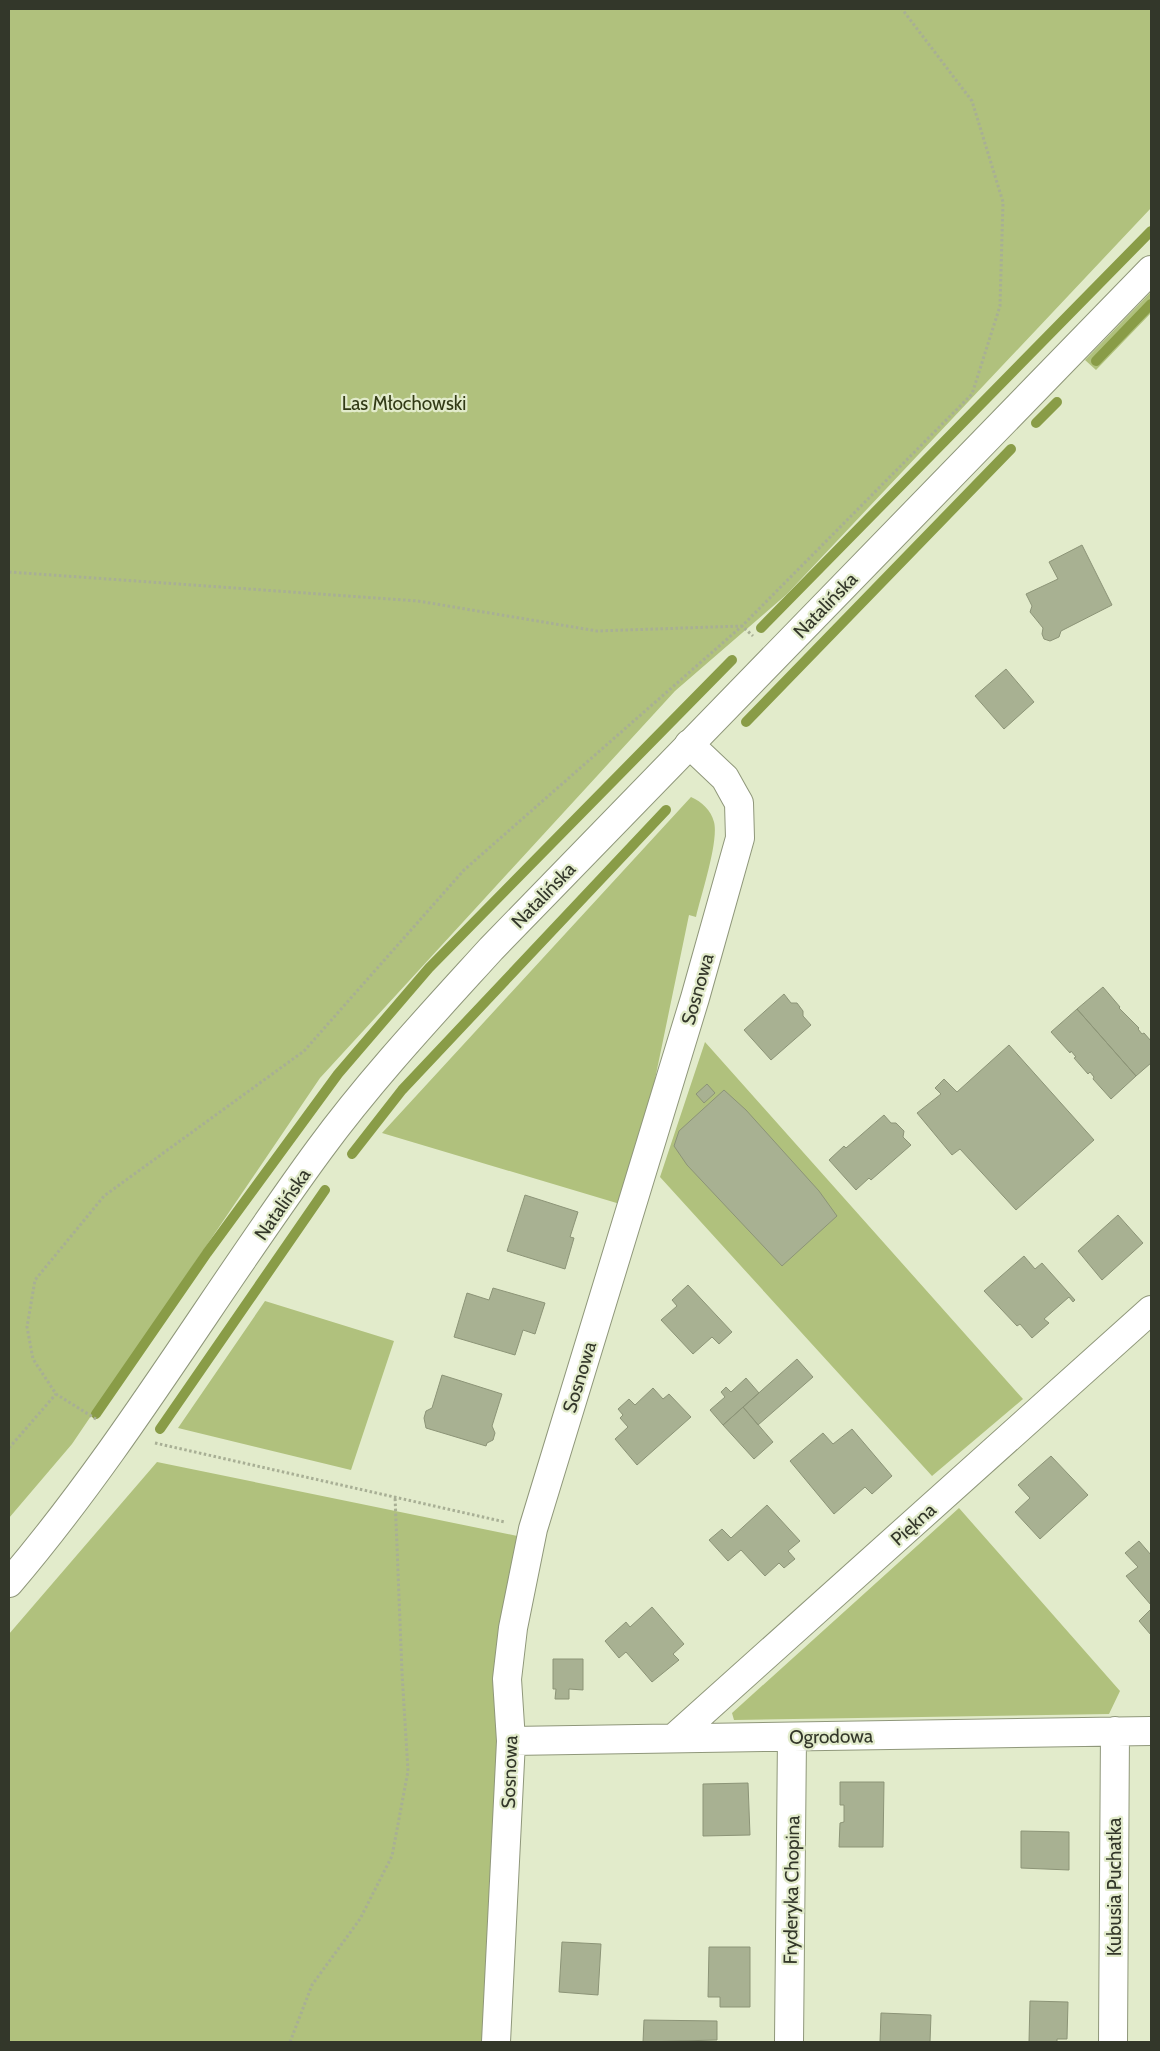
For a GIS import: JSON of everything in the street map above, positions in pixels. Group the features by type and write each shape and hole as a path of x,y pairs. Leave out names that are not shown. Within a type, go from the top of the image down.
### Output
{"street":[{"name":"Natalińska","path":"9,1583 122,1435 320,1149 406,1043 491,949 1151,270"},
{"name":"Sosnowa","path":"496,2042 511,1740 507,1679 513,1628 533,1529 695,998 740,838 740,816 736,796 725,778 689,744"},
{"name":"Piękna","path":"675,1737 1151,1310"},
{"name":"Kubusia Puchatka","path":"1113,2042 1115,1731"},
{"name":"Ogrodowa","path":"511,1740 1151,1731"},
{"name":"Fryderyka Chopina","path":"789,2042 792,1737"}],"path":[{"path":"533,1529 122,1435 56,1394 33,1359 27,1327 35,1280 104,1196 304,1051 464,870 742,626 972,394 1000,306 1003,202 972,101 902,9"},
{"path":"9,572 418,602 597,631 742,626"},
{"path":"9,1448 56,1394"},
{"path":"290,2042 312,1985 360,1919 392,1856 408,1770 395,1496"}],"green space":[{"name":"Las Młochowski","path":"9,9 1151,9 1151,208 787,594 675,691 320,1078 72,1444 9,1518"},
{"path":"1151,292 1151,313 1096,370 1085,360"},
{"path":"691,797 706,807 713,818 715,831 712,855 696,917 689,915 654,1084 620,1204 382,1133"},
{"path":"705,1042 1023,1399 932,1476 660,1177"},
{"path":"265,1301 394,1341 351,1470 178,1428"},
{"path":"157,1462 522,1537 495,1712 498,1759 484,2042 9,2042 9,1634"},
{"path":"959,1508 1120,1691 1109,1714 734,1720 732,1713"}],"building":[{"path":"1082,545 1112,605 1061,631 1059,637 1050,641 1044,639 1042,634 1043,628 1030,612 1032,606 1026,594 1058,579 1049,562"},
{"path":"1006,669 1034,702 1004,729 975,696"},
{"path":"1103,987 1119,1008 1139,1028 1142,1034 1144,1033 1151,1041 1151,1063 1136,1076 1077,1009"},
{"path":"784,994 791,1003 797,1003 803,1011 803,1016 811,1025 771,1060 744,1030"},
{"path":"1077,1009 1136,1076 1111,1099 1093,1079 1094,1077 1090,1072 1088,1074 1074,1058 1076,1057 1071,1051 1070,1053 1051,1032"},
{"path":"1009,1045 1094,1140 1016,1210 960,1149 952,1155 917,1113 941,1094 935,1088 944,1079 957,1092"},
{"path":"707,1084 715,1093 704,1103 696,1094"},
{"path":"724,1090 746,1110 819,1191 837,1216 782,1266 687,1165 674,1146 679,1131"},
{"path":"884,1115 891,1123 896,1123 904,1131 903,1137 911,1145 871,1180 869,1178 856,1190 829,1160"},
{"path":"525,1195 578,1212 570,1237 574,1238 565,1269 507,1251"},
{"path":"1118,1215 1143,1243 1102,1280 1078,1251"},
{"path":"1024,1256 1035,1269 1042,1263 1075,1300 1073,1302 1069,1297 1044,1319 1049,1323 1032,1338 1020,1324 1017,1326 984,1291"},
{"path":"688,1285 732,1332 719,1344 712,1337 693,1354 661,1320 677,1306 672,1300"},
{"path":"493,1288 545,1303 535,1334 523,1330 515,1355 454,1337 467,1293 489,1300"},
{"path":"797,1359 813,1377 758,1425 743,1407"},
{"path":"442,1375 502,1394 492,1426 495,1433 493,1440 487,1443 486,1446 426,1428 424,1418 426,1411 432,1408"},
{"path":"746,1378 759,1393 723,1425 710,1410 725,1397 721,1392 726,1387 731,1392"},
{"path":"653,1388 663,1399 669,1394 691,1417 637,1465 615,1439 628,1427 620,1418 623,1415 618,1409 629,1399 635,1405"},
{"path":"743,1407 773,1442 754,1459 723,1425"},
{"path":"852,1429 892,1476 872,1494 865,1487 834,1514 790,1461 823,1433 833,1444"},
{"path":"1051,1456 1088,1495 1040,1539 1015,1512 1030,1498 1018,1485"},
{"path":"767,1505 800,1541 788,1551 795,1559 784,1568 779,1563 765,1576 741,1550 728,1561 709,1540 722,1529 731,1538"},
{"path":"1139,1541 1151,1555 1151,1605 1126,1576 1138,1567 1125,1553"},
{"path":"652,1607 684,1644 673,1654 679,1660 652,1682 626,1652 619,1658 605,1641 626,1622 630,1627"},
{"path":"1151,1609 1151,1635 1139,1621"},
{"path":"553,1659 583,1659 583,1690 569,1689 569,1699 555,1699"},
{"path":"840,1782 884,1782 883,1847 839,1847 840,1823 844,1822 844,1805 840,1805"},
{"path":"748,1783 750,1835 703,1836 703,1784"},
{"path":"1021,1831 1069,1832 1069,1870 1021,1868"},
{"path":"562,1942 601,1944 598,1995 559,1992"},
{"path":"709,1947 750,1947 750,2007 720,2007 720,1997 708,1997"},
{"path":"1030,2001 1068,2002 1067,2039 1057,2039 1057,2042 1029,2042"},
{"path":"881,2013 931,2015 930,2042 880,2042"},
{"path":"644,2020 717,2021 717,2040 643,2042"}],"waterway":[{"path":"761,628 1151,231"},
{"path":"1096,361 1151,304"},
{"path":"1036,423 1057,402"},
{"path":"746,722 1011,449"},
{"path":"96,1414 207,1253 338,1074 429,968 732,660"},
{"path":"352,1154 402,1090 666,810"},
{"path":"160,1429 325,1190"}]}
